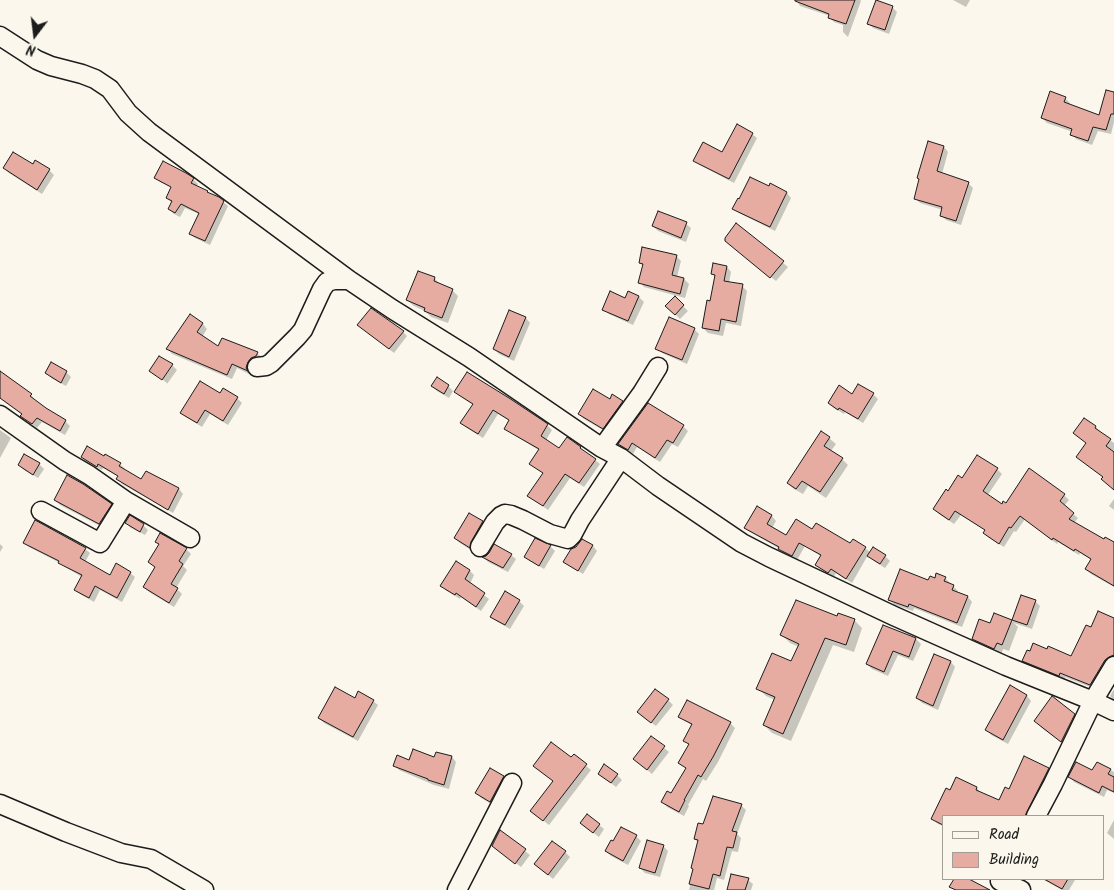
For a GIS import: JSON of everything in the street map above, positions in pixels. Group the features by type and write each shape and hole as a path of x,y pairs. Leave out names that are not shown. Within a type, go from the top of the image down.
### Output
{"street":[{"path":"0,36 37,60 95,79 110,89 118,102 149,132 349,280 469,357 602,448 620,458 742,543 894,616 1006,666 1093,701 1114,712"},
{"path":"257,367 266,366 271,363 303,330 327,282 349,280"},
{"path":"602,448 658,367"},
{"path":"0,415 126,501 190,538"},
{"path":"480,547 495,522 505,514 523,520 550,534 568,539 620,458"},
{"path":"42,511 100,543 126,501"},
{"path":"1037,815 1093,701 1114,666"},
{"path":"457,890 512,782"},
{"path":"0,804 121,853 151,859 204,890"},
{"path":"999,883 1021,890"}],"building":[{"path":"795,0 855,0 846,24 828,18 829,14"},
{"path":"876,0 893,6 885,30 867,24"},
{"path":"1106,90 1114,92 1114,114 1111,114 1106,130 1093,127 1088,141 1070,135 1072,129 1041,118 1050,91 1066,97 1064,102 1099,115"},
{"path":"737,124 753,133 729,179 693,161 703,142 722,152"},
{"path":"928,141 944,146 937,171 969,182 956,221 940,216 942,207 914,199 919,179 917,178"},
{"path":"13,152 33,164 35,160 50,169 37,190 3,168"},
{"path":"163,161 194,178 191,183 224,201 205,241 189,234 199,213 181,204 175,213 168,209 172,201 166,198 171,187 154,178"},
{"path":"750,177 769,186 770,183 787,192 770,227 732,209"},
{"path":"658,211 687,222 681,238 652,226"},
{"path":"736,223 784,261 770,278 725,241 725,238"},
{"path":"642,247 677,255 672,275 684,278 680,294 638,283 643,264 639,263"},
{"path":"713,263 727,266 724,281 743,284 736,322 721,319 719,331 702,328 707,300 710,301 715,275 711,274"},
{"path":"418,271 435,277 434,281 453,289 442,318 424,311 425,308 406,300"},
{"path":"610,291 625,298 628,291 639,296 628,321 602,310"},
{"path":"675,296 684,305 675,315 665,306"},
{"path":"371,308 404,331 389,349 357,325"},
{"path":"509,310 526,317 509,357 493,349"},
{"path":"190,314 203,323 197,332 218,346 222,338 258,352 248,362 246,368 248,371 232,364 227,375 166,349"},
{"path":"669,317 695,328 682,360 655,349"},
{"path":"159,356 173,364 162,380 149,371"},
{"path":"51,362 67,371 61,383 45,373"},
{"path":"0,371 32,394 30,396 46,408 66,420 60,431 37,418 32,424 0,398"},
{"path":"467,372 548,424 541,436 559,448 567,437 596,459 579,483 565,474 543,506 527,496 543,473 529,464 539,449 504,429 509,420 493,410 478,434 460,423 473,404 454,392"},
{"path":"437,377 449,385 444,394 431,386"},
{"path":"200,381 220,393 223,388 238,397 223,421 205,410 197,423 180,413"},
{"path":"858,384 874,393 858,419 828,403 839,385 852,394"},
{"path":"593,389 610,399 612,394 623,401 603,429 578,414"},
{"path":"648,403 684,425 673,443 667,440 655,458 632,443 628,450 618,444"},
{"path":"1084,418 1111,439 1106,446 1114,452 1114,490 1101,479 1103,477 1076,457 1086,443 1073,433"},
{"path":"821,431 830,437 824,446 843,458 820,492 802,481 796,489 787,483"},
{"path":"87,446 121,463 119,466 141,479 146,471 179,488 168,510 116,479 118,476 98,464 97,467 81,457"},
{"path":"24,454 40,463 33,475 18,465"},
{"path":"977,455 998,468 983,491 1002,504 1003,501 1006,503 1029,468 1065,494 1060,501 1074,513 1069,519 1104,539 1105,537 1114,542 1114,586 1085,569 1091,559 1053,538 1052,540 1020,516 1011,528 1009,527 999,544 983,533 985,530 955,511 949,520 933,509 958,475 962,478"},
{"path":"67,475 112,504 99,524 54,500"},
{"path":"757,506 772,515 767,524 786,535 796,519 812,529 816,523 850,543 853,539 866,547 846,579 831,569 828,573 815,565 821,555 799,543 792,556 744,528"},
{"path":"469,513 483,521 471,542 470,548 454,538"},
{"path":"130,515 144,524 140,532 125,523"},
{"path":"35,520 86,548 80,558 110,575 116,563 131,572 117,598 95,586 89,598 74,590 82,575 23,543"},
{"path":"160,533 187,548 179,561 183,564 171,584 178,588 169,603 143,587 155,567 148,562 159,544 155,542"},
{"path":"535,538 551,545 539,566 524,557"},
{"path":"582,539 593,545 578,571 563,562 571,549 576,547"},
{"path":"494,544 512,554 503,568 482,557 489,553"},
{"path":"873,547 886,555 880,564 867,556"},
{"path":"456,561 470,570 465,579 485,593 476,607 456,593 455,595 440,586"},
{"path":"900,569 928,580 930,576 935,578 936,573 946,577 944,581 954,585 952,590 968,596 957,623 909,604 908,607 888,600"},
{"path":"505,591 520,600 505,625 490,617"},
{"path":"1021,595 1036,600 1027,625 1012,620"},
{"path":"796,600 837,616 838,613 855,619 846,645 825,638 783,734 763,725 775,697 756,689 772,653 791,661 799,644 780,635"},
{"path":"1098,611 1114,618 1114,655 1105,660 1090,685 1060,673 1059,676 1022,661 1027,650 1030,651 1033,643 1047,649 1048,646 1071,656 1086,625 1091,627"},
{"path":"994,613 1012,620 1002,645 997,643 994,649 972,639 979,619 990,623"},
{"path":"883,625 916,638 909,657 893,651 884,672 866,664"},
{"path":"934,654 951,661 933,706 916,698"},
{"path":"1010,685 1027,695 1003,740 985,730"},
{"path":"335,687 355,698 358,691 374,700 353,737 318,718"},
{"path":"655,689 669,699 651,723 637,712"},
{"path":"1052,696 1075,714 1061,742 1034,721"},
{"path":"687,700 731,722 701,777 698,775 679,812 661,802 667,791 671,793 686,768 678,763 689,744 683,741 692,724 678,717"},
{"path":"651,736 665,746 647,770 633,759"},
{"path":"551,742 571,757 574,754 587,764 543,821 530,811 553,781 533,766"},
{"path":"413,749 434,757 436,752 452,756 444,785 393,766 397,755 409,760"},
{"path":"1024,756 1049,768 1026,815 942,815 942,824 931,819 946,788 950,790 956,777 977,787 976,790 999,800 1005,787 1009,789"},
{"path":"1076,762 1092,770 1097,762 1111,769 1108,774 1114,777 1114,792 1102,786 1099,793 1068,777"},
{"path":"604,764 618,774 611,783 598,774"},
{"path":"490,768 504,776 490,802 475,793"},
{"path":"713,796 742,804 732,831 737,832 733,848 727,847 720,876 713,874 709,889 689,884 698,840 694,839 698,823 703,824"},
{"path":"587,814 600,824 593,833 580,823"},
{"path":"621,827 637,835 623,861 605,851"},
{"path":"500,830 526,849 515,864 492,846"},
{"path":"647,840 664,845 655,873 639,868"},
{"path":"552,841 566,851 548,875 534,864"},
{"path":"731,874 749,878 745,890 727,890"},
{"path":"953,880 971,880 990,890 956,890 949,887"},
{"path":"1046,880 1067,880 1062,889"}]}
